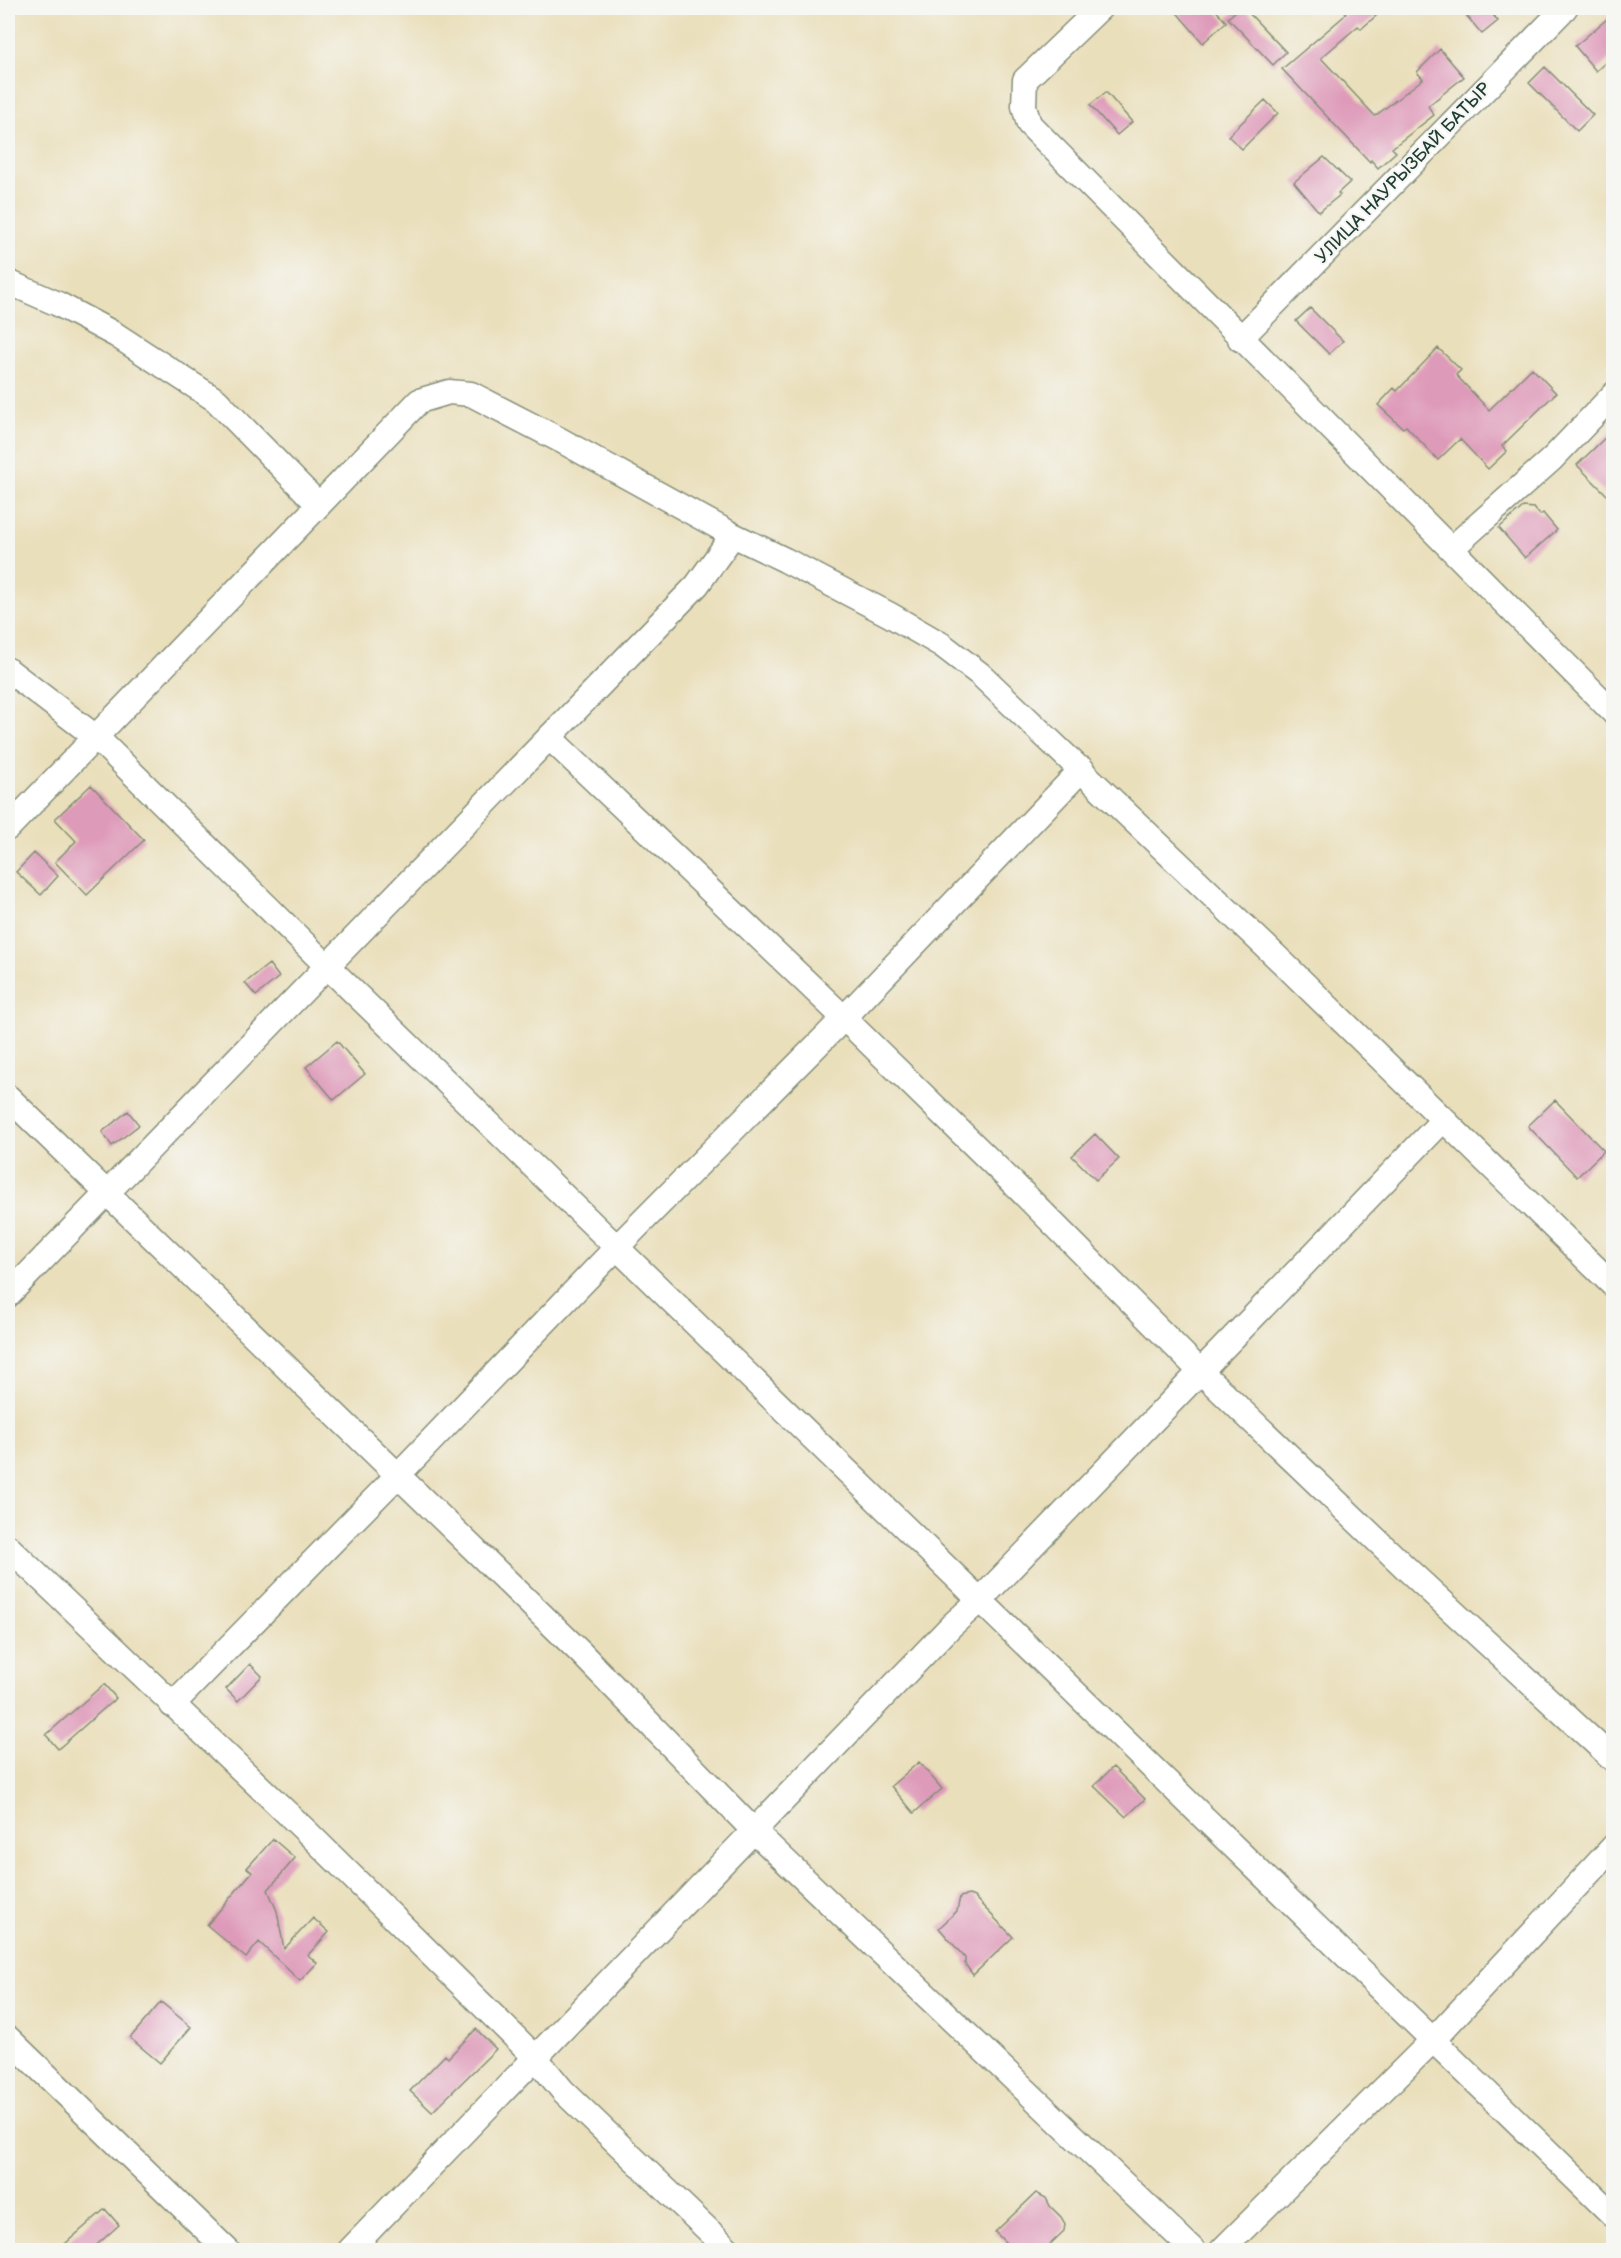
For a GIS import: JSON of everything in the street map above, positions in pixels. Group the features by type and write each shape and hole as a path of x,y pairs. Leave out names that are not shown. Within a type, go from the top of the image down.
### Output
{"street":[{"path":"1100,8 1025,80 1024,106 1029,124 1240,339 1614,713"},
{"name":"УЛИЦА НАУРЫЗБАЙ БАТЫР","path":"1240,339 1565,8"},
{"path":"8,282 58,304 116,335 216,400 319,505"},
{"path":"8,828 419,401 449,392 471,394 942,645 981,675 1082,769 1614,1286"},
{"path":"1451,549 1552,459 1614,394"},
{"path":"8,1295 697,585 733,535"},
{"path":"8,670 97,738 326,965 1614,2216"},
{"path":"549,737 1016,1186 1199,1370 1614,1760"},
{"path":"172,1704 843,1018 1082,769"},
{"path":"8,1097 581,1653 755,1832 1193,2250"},
{"path":"350,2250 952,1625 980,1600 1199,1370 1444,1119"},
{"path":"8,1547 308,1833 536,2058 563,2091 729,2250"},
{"path":"1222,2250 1432,2041 1614,1846"},
{"path":"8,2038 227,2250"}],"building":[{"path":"1173,8 1214,8 1226,22 1203,43"},
{"path":"1239,8 1244,8 1286,52 1273,65 1228,18"},
{"path":"1341,8 1385,8 1361,29 1358,26 1321,58 1375,116 1423,79 1417,72 1440,49 1464,77 1428,106 1434,115 1392,148 1396,152 1378,168 1282,69 1343,17 1346,13"},
{"path":"1460,8 1487,8 1498,21 1482,34"},
{"path":"1614,13 1614,55 1596,71 1575,46"},
{"path":"1545,67 1593,115 1577,131 1529,83"},
{"path":"1106,92 1132,122 1117,135 1090,105"},
{"path":"1265,100 1278,113 1242,149 1228,136"},
{"path":"1324,157 1350,182 1338,193 1340,195 1319,212 1294,182"},
{"path":"1310,308 1343,341 1329,354 1296,321"},
{"path":"1438,348 1461,370 1456,375 1489,410 1532,368 1556,393 1502,446 1507,451 1488,469 1460,439 1438,460 1406,426 1403,428 1378,405 1394,388 1397,391"},
{"path":"1614,429 1614,502 1577,465"},
{"path":"1523,507 1534,508 1540,515 1543,513 1557,530 1525,558 1499,528"},
{"path":"91,785 144,840 87,895 55,862 76,841 55,819"},
{"path":"34,853 58,876 41,895 16,872"},
{"path":"269,964 279,977 256,996 245,983"},
{"path":"337,1041 365,1074 334,1100 306,1067"},
{"path":"1555,1100 1604,1151 1577,1177 1528,1126"},
{"path":"128,1111 139,1125 112,1146 102,1132"},
{"path":"1095,1134 1119,1159 1096,1180 1072,1156"},
{"path":"250,1664 262,1676 238,1701 226,1689"},
{"path":"104,1684 116,1698 58,1749 46,1735"},
{"path":"919,1762 942,1789 914,1813 891,1786"},
{"path":"1113,1767 1145,1799 1126,1817 1094,1786"},
{"path":"273,1839 295,1858 268,1890 277,1911 284,1949 313,1918 329,1932 308,1955 317,1963 300,1981 259,1942 246,1958 207,1925 252,1872 247,1868"},
{"path":"969,1895 974,1897 1013,1937 973,1975 965,1964 965,1958 939,1928 957,1911 960,1897"},
{"path":"161,2002 191,2027 160,2063 130,2038"},
{"path":"476,2029 496,2049 432,2112 410,2091 445,2055 448,2058"},
{"path":"1036,2193 1046,2198 1050,2206 1061,2217 1065,2224 1064,2231 1044,2250 1013,2250 995,2232"},
{"path":"105,2209 119,2225 91,2250 58,2250"}]}
